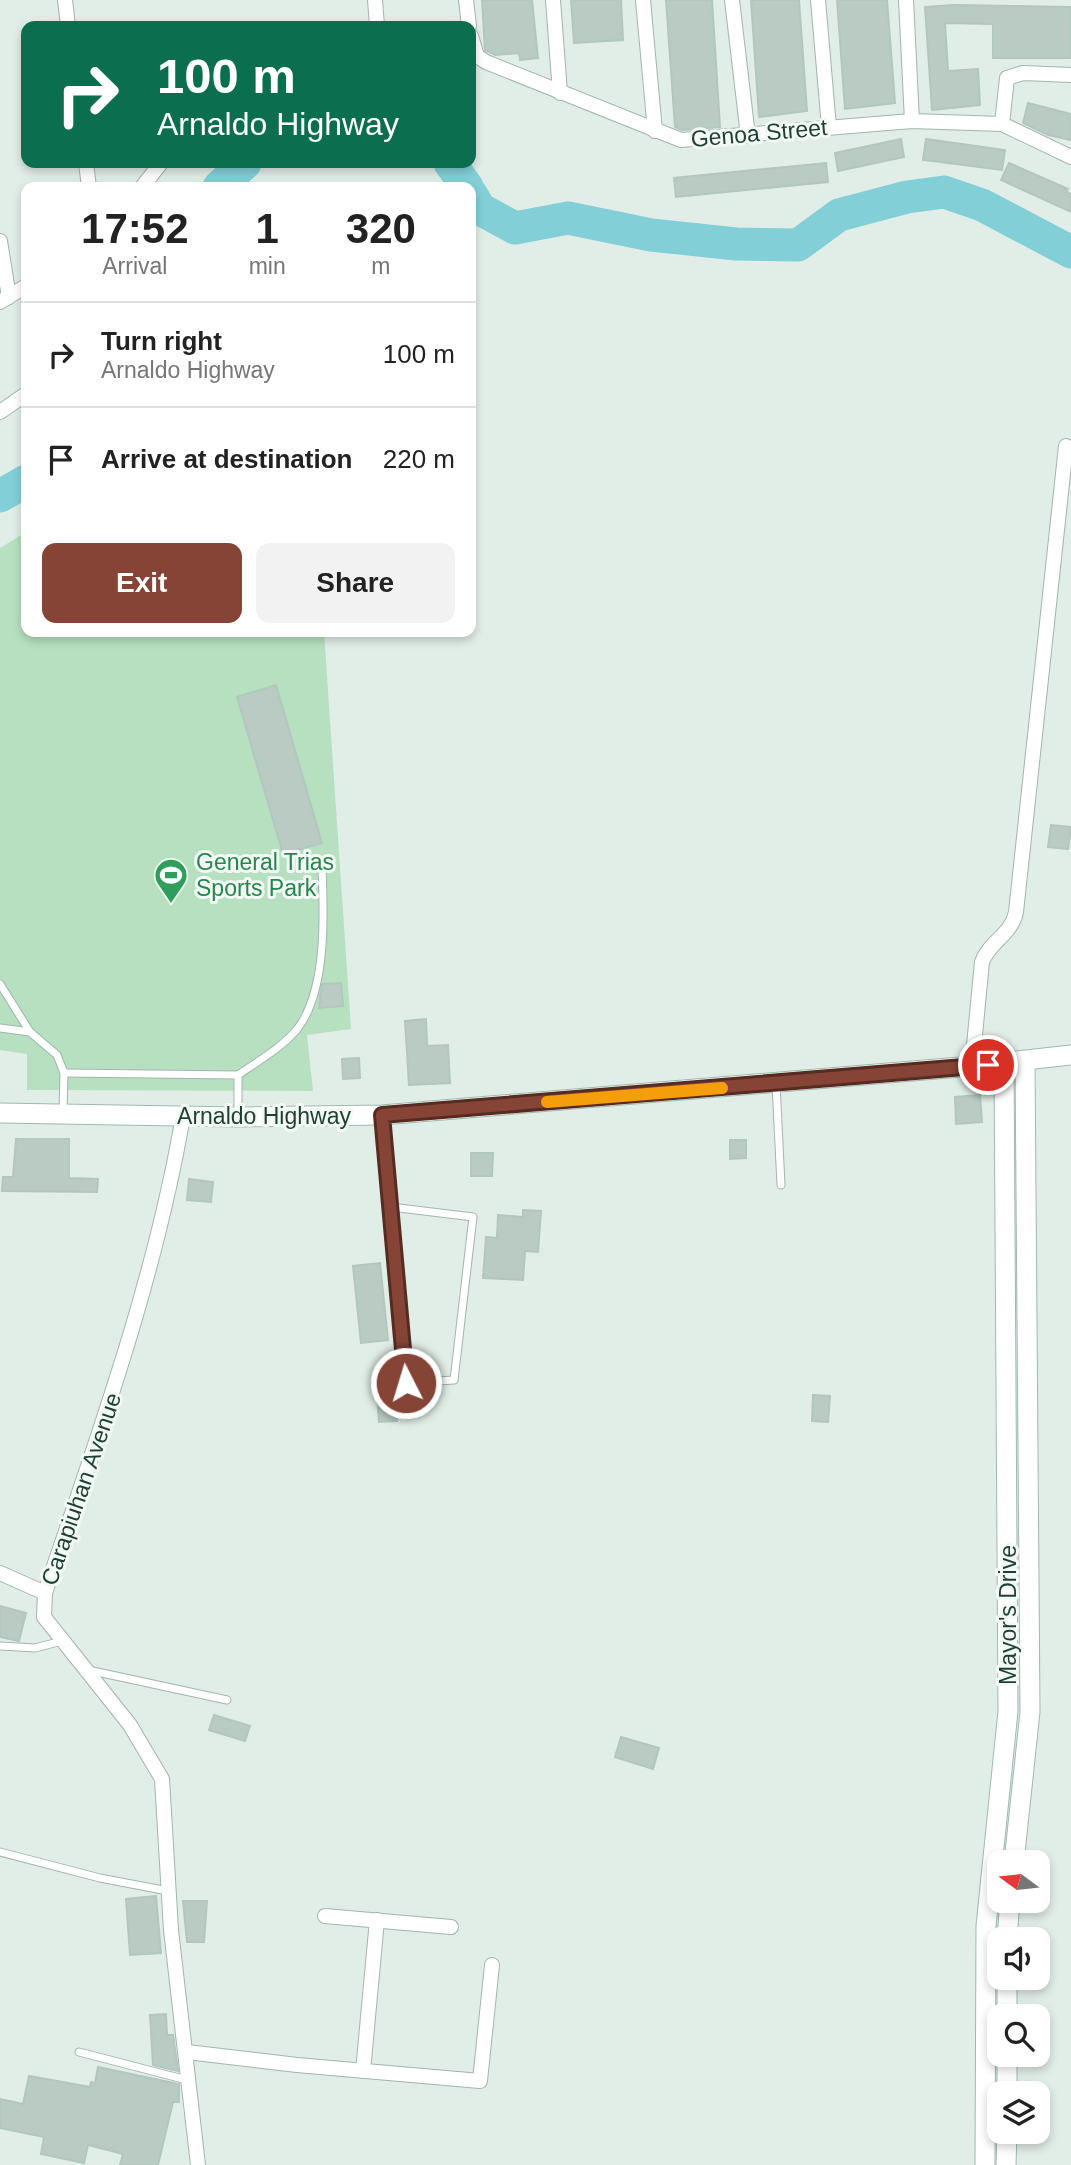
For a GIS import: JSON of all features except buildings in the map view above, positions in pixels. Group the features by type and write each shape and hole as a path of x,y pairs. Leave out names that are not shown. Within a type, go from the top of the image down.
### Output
{"street":[{"path":"65,0 67,21"},
{"path":"375,0 377,21"},
{"path":"466,0 468,21"},
{"path":"552,0 561,93"},
{"path":"643,0 655,131"},
{"path":"732,0 747,136"},
{"path":"818,0 829,127"},
{"path":"906,0 912,121"},
{"name":"Genoa Street","path":"476,53 486,62 681,140 912,121 1002,124 1071,157"},
{"path":"1002,124 1007,78 1023,73 1071,75"},
{"path":"146,182 157,168"},
{"path":"0,241 4,300 21,289"},
{"path":"0,412 21,397"},
{"path":"972,1066 982,962 991,946 1010,928 1016,912 1066,446"},
{"name":"Arnaldo Highway","path":"0,1113 237,1117 382,1115 972,1066 1071,1055"},
{"name":"Mayor's Drive","path":"1015,1850 1030,1712 1025,1060"},
{"name":"Mayor's Drive","path":"985,2165 986,1926 1007,1732 1004,1063"},
{"name":"Carapiuhan Avenue","path":"183,1116 170,1192 128,1349 45,1593 44,1617 130,1725 162,1779 169,1891 198,2165"},
{"path":"0,1573 45,1593"},
{"path":"1008,1586 1030,1586"},
{"path":"325,1916 451,1927"},
{"path":"363,2071 377,1920"},
{"path":"187,2052 480,2081 492,1965"},
{"path":"1006,2165 1007,2144"}],"lane":[{"path":"64,1073 238,1076 273,1051 301,1022 323,955 322,868"},
{"path":"0,984 30,1032 57,1055 64,1073 63,1113"},
{"path":"0,1028 30,1032"},
{"path":"237,1117 238,1076"},
{"path":"776,1083 781,1185"},
{"path":"382,1115 406,1383 454,1380 472,1217 391,1207"},
{"path":"0,1646 35,1648 62,1641"},
{"path":"84,1669 227,1700"},
{"path":"0,1852 100,1878 169,1891"},
{"path":"79,2052 190,2081"}],"green space":[{"name":"General Trias Sports Park","path":"21,535 21,637 324,637 351,1029 307,1035 313,1091 27,1090 27,1054 0,1050 0,548"}],"waterway":[{"path":"224,182 240,168"},
{"path":"454,168 463,182"},
{"path":"476,202 480,209 515,228 568,218 651,235 736,244 798,245 839,215 907,197 944,192 982,205 1071,252"},
{"path":"0,496 21,484"}],"slow traffic":[{"path":"547,1102 722,1088"}],"place":[{"name":"General Trias Sports Park","path":"171,905"}],"route":[{"path":"406,1383 382,1115 988,1065"}]}
